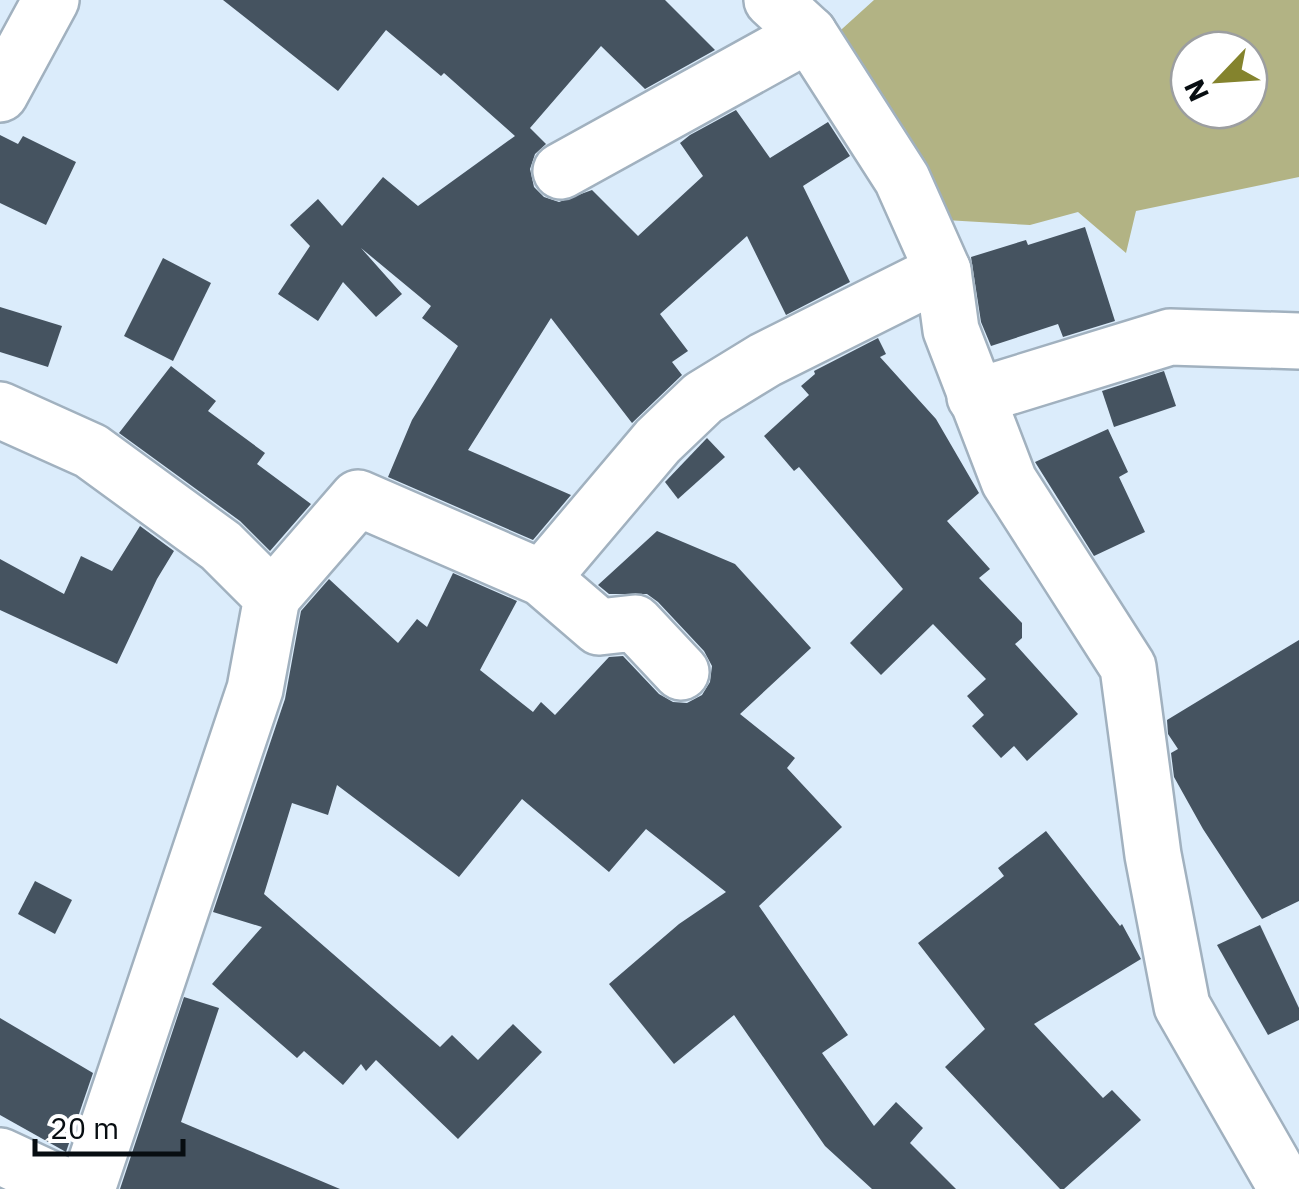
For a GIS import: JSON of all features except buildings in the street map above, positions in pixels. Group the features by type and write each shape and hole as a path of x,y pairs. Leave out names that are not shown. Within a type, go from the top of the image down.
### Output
{"street":[{"path":"0,94 50,0"},
{"path":"561,171 791,17 902,179 943,271 951,330 1009,480 1128,667 1153,855 1182,1006 1287,1189"},
{"path":"542,578 658,441 703,398 765,360 943,271"},
{"path":"975,398 1170,337 1299,341"},
{"path":"0,410 91,451 221,546 272,597"},
{"path":"87,1189 255,689 272,597 358,498 542,578 599,626 636,623 681,672"},
{"path":"0,1156 71,1189"}],"green space":[{"path":"874,0 1299,0 1299,177 1136,211 1126,253 1078,212 1030,225 945,220 905,129 832,38"}]}
